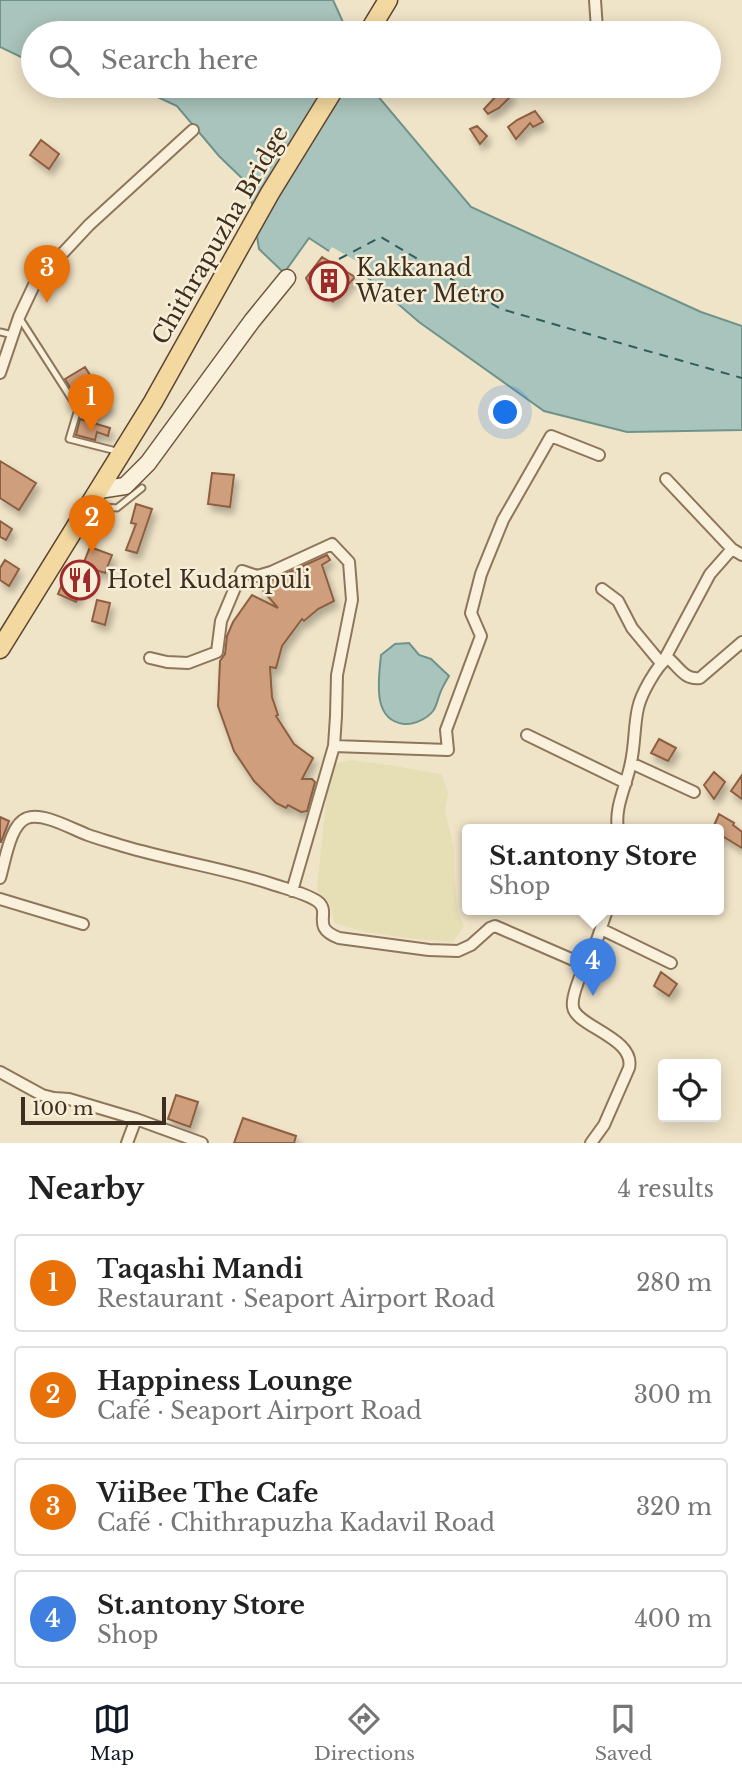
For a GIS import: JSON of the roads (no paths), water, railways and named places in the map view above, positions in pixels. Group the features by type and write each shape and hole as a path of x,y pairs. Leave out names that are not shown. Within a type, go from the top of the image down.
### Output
{"main road":[{"path":"375,21 388,0"},
{"name":"Chithrapuzha Bridge","path":"4,638 122,452 270,193 328,98"}],"street":[{"path":"595,0 596,21"},
{"path":"0,373 19,317 35,283 89,225 193,130"},
{"path":"94,497 125,486 148,463 252,321 287,278"},
{"path":"334,746 448,750 446,730 481,636 471,613 481,574 502,520 551,436 599,455"},
{"path":"617,824 616,818 631,763 642,696 710,575 737,552 666,479"},
{"path":"150,658 188,663 217,652 221,621 242,571 257,576 271,572 332,544 349,562 352,600 337,675 334,746 292,891"},
{"path":"602,589 618,601 632,628 663,662"},
{"path":"663,662 668,658 686,676 700,678 742,642"},
{"path":"527,736 626,783"},
{"path":"631,763 694,792"},
{"path":"0,878 17,824 30,816 46,818 127,847 246,876 316,900 321,904 324,930 339,938 457,951 471,945 495,926 585,965"},
{"path":"0,899 83,924"},
{"path":"591,1143 604,1125 631,1061 628,1052 575,1013 572,1007 585,965 605,915"},
{"path":"601,929 671,963"},
{"path":"0,1072 42,1095 69,1099 136,1119 185,1140 202,1143"},
{"path":"127,1143 136,1119"}],"lane":[{"path":"19,317 78,409 69,439 122,452"},
{"path":"0,332 13,334"},
{"path":"94,497 117,508 142,488"}],"water":[{"path":"0,0 333,0 343,21 21,21 21,57 0,47"},
{"path":"160,98 379,98 471,207 701,312 742,326 742,430 627,432 544,411 419,322 361,272 309,238 284,273 259,249 249,185 219,156 177,106"},
{"path":"409,643 419,655 431,659 449,676 430,714 424,719 404,724 393,721 386,715 379,697 379,675 381,655 395,644"}],"place":[{"name":"Kakkanad Water Metro","path":"329,281"},
{"name":"ViiBee The Cafe","path":"47,303"},
{"name":"Taqashi Mandi","path":"91,432"},
{"name":"Happiness Lounge","path":"92,553"},
{"name":"Hotel Kudampuli","path":"80,580"},
{"name":"St.antony Store","path":"593,996"}]}
